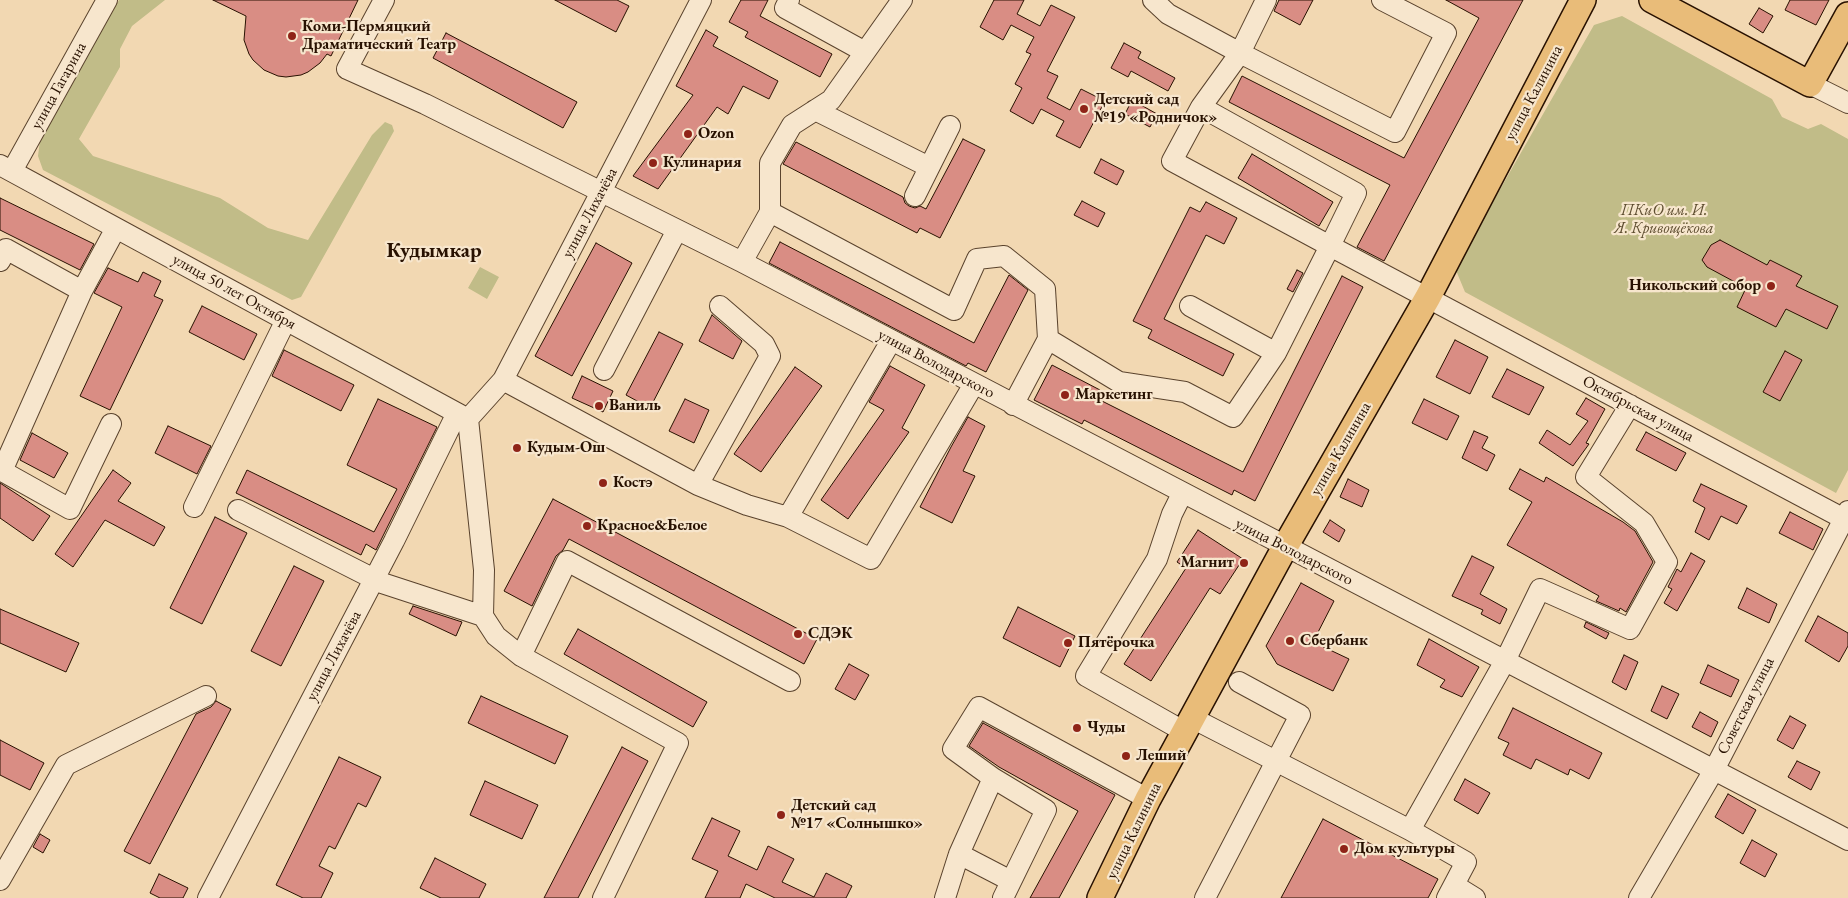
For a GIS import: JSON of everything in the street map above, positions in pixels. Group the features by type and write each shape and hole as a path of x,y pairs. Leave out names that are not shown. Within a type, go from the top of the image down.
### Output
{"main road":[{"name":"улица Калинина","path":"1100,898 1148,799 1286,547 1428,297 1583,0"},
{"path":"1652,0 1810,84 1848,15"}],"street":[{"name":"улица Гагарина","path":"6,168 106,0"},
{"name":"улица Володарского","path":"384,0 348,69 425,104 742,262 1182,494 1848,840"},
{"name":"улица Лихачёва","path":"208,898 374,579 463,416 503,380 701,0"},
{"path":"789,0 784,8 865,52"},
{"path":"742,262 770,212 770,163 792,125 831,100 902,0"},
{"path":"1153,0 1168,14 1395,132 1446,32 1382,0"},
{"path":"1048,339 1119,382 1185,392 1233,417 1276,354 1356,193 1201,107 1240,53 1266,0"},
{"path":"1810,84 1848,104"},
{"name":"Октябрьская улица","path":"1201,107 1172,161 1630,405 1847,517"},
{"path":"815,110 930,167"},
{"path":"915,196 950,126"},
{"name":"улица 50 лет Октября","path":"6,168 463,416"},
{"path":"770,212 954,310 977,259 1004,256 1045,289 1048,339 1013,404"},
{"path":"111,424 70,509 2,471 82,291 116,228"},
{"path":"604,370 677,230"},
{"path":"0,261 6,249 82,291"},
{"path":"698,485 770,356 764,344 720,306"},
{"path":"1190,306 1276,354"},
{"path":"194,507 286,320"},
{"path":"788,517 891,340"},
{"path":"503,380 698,485 721,496 788,517 871,559 974,384"},
{"path":"1410,830 1505,661 1540,589 1630,629 1667,562 1644,523 1586,477 1630,405"},
{"path":"463,416 484,570 483,616 496,636 521,656 678,743 603,898"},
{"path":"1182,494 1172,514 1157,560 1086,676 1189,725 1275,761 1410,830 1466,862 1451,891 1475,898"},
{"path":"238,510 382,583 483,616"},
{"name":"Советская улица","path":"1638,898 1714,770 1847,517"},
{"path":"521,656 567,561 790,681"},
{"path":"1205,898 1300,715 1238,682"},
{"path":"0,880 66,765 206,696"},
{"path":"959,854 1007,889 1046,810 993,778 952,749 979,707 1148,799"},
{"path":"945,898 959,854 993,778"}],"green space":[{"path":"119,0 165,0 132,26 120,49 120,67 79,139 93,156 220,198 268,228 308,240 372,135 385,122 392,125 394,131 301,297 292,300 43,170 38,156 40,140"},
{"name":"ПКиО им. И. Я. Кривощёкова","path":"1622,16 1772,99 1782,117 1808,129 1821,124 1848,139 1848,470 1836,493 1465,292 1455,268 1594,25"},
{"path":"480,267 499,277 487,299 468,288"}],"building":[{"name":"Коми-Пермяцкий Драматический Театр","path":"213,0 358,0 331,56 327,54 320,63 308,72 286,77 264,70 249,54 244,40 246,16"},
{"path":"555,0 617,0 629,6 616,32"},
{"path":"741,0 768,0 760,16 832,54 820,77 745,37 748,32 729,22"},
{"path":"994,0 1024,0 1017,14 1040,26 1051,5 1075,17 1047,71 1058,76 1047,98 1070,110 1081,89 1105,101 1080,148 1056,136 1064,121 1041,109 1033,124 1010,111 1022,88 1015,84 1031,54 1026,52 1034,37 1011,25 1003,40 980,27"},
{"path":"1279,0 1313,0 1300,25 1274,11"},
{"path":"1446,0 1523,0 1384,261 1357,247 1390,185 1229,102 1242,76 1404,158 1479,18"},
{"path":"1790,0 1829,0 1816,25 1785,10"},
{"path":"1759,8 1773,16 1763,33 1749,24"},
{"path":"706,30 718,37 713,46 778,81 769,99 743,86 728,114 717,107 658,189 633,176 693,95 676,86"},
{"path":"446,33 577,102 563,128 433,58"},
{"path":"1124,43 1141,52 1138,58 1175,78 1168,91 1131,71 1128,77 1111,68"},
{"path":"1132,100 1157,114 1150,127 1125,114"},
{"path":"963,139 985,150 940,238 920,228 917,233 783,164 796,142 903,197 905,203 909,206 915,208 920,206 926,209"},
{"path":"1252,154 1333,202 1319,226 1238,178"},
{"path":"1101,159 1124,171 1117,185 1094,173"},
{"path":"0,198 94,244 80,270 0,230"},
{"path":"1082,201 1105,213 1098,227 1074,215"},
{"path":"1206,202 1237,218 1224,244 1206,235 1164,319 1234,354 1223,376 1148,338 1152,330 1133,321 1190,207 1200,212"},
{"path":"1720,240 1767,265 1770,260 1802,276 1796,286 1838,306 1827,329 1786,309 1776,327 1737,307 1746,288 1707,267 1702,260 1711,245"},
{"path":"780,242 974,343 1009,275 1028,290 986,372 968,363 966,366 769,263"},
{"path":"596,243 632,263 572,376 535,356"},
{"path":"108,268 138,282 143,272 161,281 154,296 163,300 110,410 80,396 122,307 94,293"},
{"path":"1297,270 1303,273 1293,292 1287,289"},
{"path":"1342,276 1363,287 1255,501 1234,490 1232,495 1084,420 1082,424 1034,400 1052,365 1100,390 1096,398 1243,472"},
{"path":"202,306 257,334 244,360 189,332"},
{"path":"712,315 742,341 733,359 699,341"},
{"path":"659,332 683,344 650,408 626,395"},
{"path":"1455,340 1488,357 1470,394 1436,377"},
{"path":"284,350 354,385 341,411 272,376"},
{"path":"1785,351 1802,360 1780,401 1763,392"},
{"path":"890,366 925,385 902,428 909,432 848,519 821,500 884,410 869,402"},
{"path":"795,367 822,386 761,472 734,454"},
{"path":"1507,369 1544,387 1529,415 1492,397"},
{"path":"582,376 613,391 603,412 572,398"},
{"path":"1586,398 1605,409 1586,443 1589,444 1573,466 1539,443 1547,430 1570,445 1588,421 1576,414"},
{"path":"378,399 437,427 376,550 366,544 361,555 236,493 247,470 374,532 397,489 347,465"},
{"path":"685,399 709,410 694,443 669,431"},
{"path":"1424,399 1459,416 1447,440 1412,423"},
{"path":"968,417 985,426 963,471 975,476 952,523 920,507"},
{"path":"168,426 211,446 197,474 155,453"},
{"path":"1474,431 1488,437 1482,448 1495,455 1487,471 1462,458"},
{"path":"1646,432 1686,453 1676,471 1636,450"},
{"path":"32,433 68,453 54,478 20,460"},
{"path":"1520,469 1544,482 1546,477 1635,531 1653,562 1626,612 1620,608 1619,611 1596,601 1599,596 1507,545 1532,502 1509,489"},
{"path":"113,470 131,483 118,501 165,527 154,546 105,520 73,567 55,554"},
{"path":"1348,479 1369,490 1362,507 1340,497"},
{"path":"0,483 50,516 33,541 0,518"},
{"path":"1701,484 1747,506 1737,524 1721,516 1709,540 1695,532 1705,508 1693,501"},
{"path":"553,499 817,639 804,664 569,539 563,550 556,556 532,606 504,591"},
{"path":"1790,512 1823,529 1813,550 1779,533"},
{"path":"215,517 247,533 202,624 170,608"},
{"path":"1330,520 1345,530 1339,542 1323,532"},
{"path":"1198,530 1243,559 1220,594 1210,588 1151,681 1124,664 1186,568 1177,562"},
{"path":"1691,553 1705,561 1677,611 1664,603 1672,589 1668,587 1677,569 1681,572"},
{"path":"1472,556 1494,567 1480,594 1507,609 1500,624 1481,614 1483,610 1452,596"},
{"path":"294,566 324,581 281,666 251,651"},
{"name":"Сбербанк","path":"1301,583 1334,601 1313,642 1349,659 1333,691 1277,664 1266,646"},
{"path":"1747,588 1777,604 1769,623 1738,608"},
{"path":"413,606 462,622 456,636 409,614"},
{"path":"1018,607 1075,636 1060,667 1003,638"},
{"path":"0,609 79,643 66,672 0,643"},
{"path":"1818,616 1848,633 1848,646 1839,662 1805,641"},
{"path":"1586,622 1609,633 1606,639 1584,627"},
{"path":"578,629 707,702 693,727 564,654"},
{"path":"1429,639 1479,667 1462,697 1440,687 1445,680 1417,665"},
{"path":"1624,655 1638,662 1626,690 1612,682"},
{"path":"849,664 869,675 855,700 835,689"},
{"path":"1708,665 1739,680 1731,697 1700,683"},
{"path":"1662,686 1679,694 1667,719 1651,711"},
{"path":"481,696 568,736 555,764 468,723"},
{"path":"216,701 231,709 150,864 124,851 196,714 211,707"},
{"path":"1513,708 1602,753 1589,779 1570,769 1568,775 1536,759 1531,769 1503,755 1509,743 1498,738"},
{"path":"1700,712 1718,722 1711,737 1692,727"},
{"path":"1790,716 1806,725 1793,749 1777,740"},
{"path":"983,723 1115,795 1059,898 1030,898 1078,811 999,767 969,746"},
{"path":"0,740 44,763 30,790 0,775"},
{"path":"622,747 648,761 578,898 544,898"},
{"path":"339,757 381,777 366,807 358,803 335,849 329,846 319,866 333,873 321,898 303,898 276,885"},
{"path":"1797,761 1820,772 1811,790 1788,777"},
{"path":"1465,779 1490,793 1478,814 1454,800"},
{"path":"485,781 538,805 522,839 470,815"},
{"path":"1728,794 1756,810 1743,834 1715,817"},
{"path":"712,818 740,831 728,856 757,870 768,846 794,859 782,882 814,897 826,873 852,886 846,898 775,898 746,884 740,898 705,898 718,871 692,859"},
{"name":"Дом культуры","path":"1323,819 1438,879 1428,898 1281,898"},
{"path":"40,834 50,840 43,853 33,847"},
{"path":"1752,840 1777,854 1765,877 1740,863"},
{"path":"435,858 486,884 479,898 441,898 420,888"},
{"path":"159,874 188,888 183,898 160,898 150,893"}],"place":[{"name":"Коми-Пермяцкий Драматический Театр","path":"292,36"},
{"name":"Детский сад №19 «Родничок»","path":"1084,109"},
{"name":"Ozon","path":"688,134"},
{"name":"Кулинария","path":"653,163"},
{"name":"Никольский собор","path":"1771,286"},
{"name":"Маркетинг","path":"1065,395"},
{"name":"Ваниль","path":"599,406"},
{"name":"Кудым-Ош","path":"517,448"},
{"name":"Костэ","path":"603,483"},
{"name":"Красное&Белое","path":"587,526"},
{"name":"Магнит","path":"1244,563"},
{"name":"СДЭК","path":"798,634"},
{"name":"Сбербанк","path":"1290,641"},
{"name":"Пятёрочка","path":"1068,643"},
{"name":"Чуды","path":"1077,728"},
{"name":"Леший","path":"1126,756"},
{"name":"Детский сад №17 «Солнышко»","path":"781,815"},
{"name":"Дом культуры","path":"1344,849"}],"district":[{"name":"Кудымкар","path":"434,251"}]}
